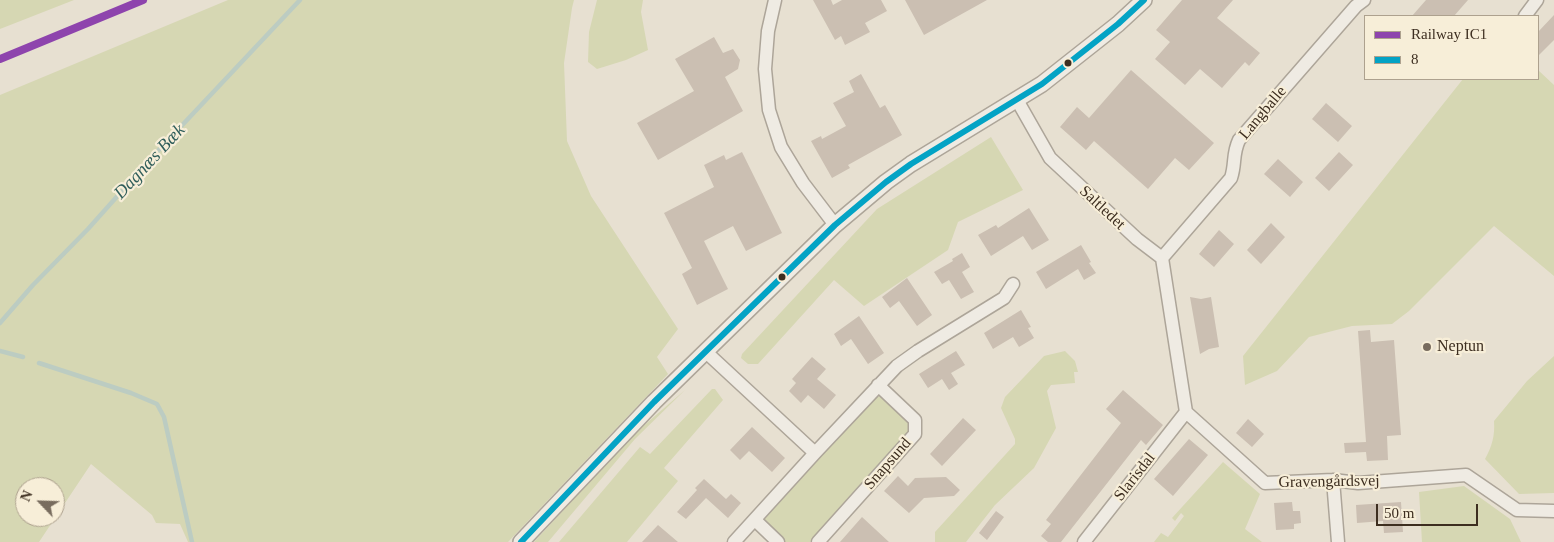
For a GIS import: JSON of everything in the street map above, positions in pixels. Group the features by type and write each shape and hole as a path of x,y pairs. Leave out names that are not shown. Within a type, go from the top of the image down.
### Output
{"street":[{"path":"776,0 768,31 765,69 769,110 781,148 802,183 835,225"},
{"path":"521,542 625,432 835,225 886,182 911,164 1042,84 1118,24 1144,0"},
{"name":"Langballe","path":"1162,258 1232,178 1234,150 1239,140 1356,6 1364,0"},
{"path":"1526,15 1537,0"},
{"name":"Saltledet","path":"1017,100 1050,158 1136,239 1162,258"},
{"path":"1162,258 1186,412"},
{"path":"734,542 814,453 898,366 918,351 1004,298 1013,284"},
{"path":"706,352 814,453"},
{"name":"Snapsund","path":"818,542 915,434 916,420 878,385"},
{"name":"Gravengårdsvej","path":"1186,412 1265,482 1333,480 1358,483 1466,475 1517,510 1554,511"},
{"name":"Slarisdal","path":"1084,542 1186,412"},
{"path":"1333,480 1338,542"},
{"path":"755,520 778,542"}],"green space":[{"path":"0,0 74,0 0,29"},
{"path":"228,0 574,0 564,63 567,141 591,196 678,329 657,357 668,374 508,542 188,542 180,524 156,523 152,515 91,464 65,503 65,477 15,477 15,527 49,527 39,542 0,542 0,95"},
{"path":"597,0 643,0 641,12 648,50 626,60 597,69 588,62 589,32"},
{"path":"1539,71 1554,85 1554,276 1494,226 1409,311 1392,324 1352,326 1309,337 1277,371 1245,385 1243,356 1462,80 1539,80"},
{"path":"991,137 1023,190 958,222 948,250 864,306 834,280 758,364 748,364 741,358 742,354 877,209"},
{"path":"1065,351 1075,361 1078,372 1074,372 1075,383 1051,385 1047,391 1056,428 1034,468 995,505 966,542 935,542 935,532 1015,444 1015,439 1001,408 1005,397 1044,356"},
{"path":"1554,356 1554,493 1519,494 1485,459 1490,450 1494,421 1527,381"},
{"path":"712,389 715,389 723,400 664,468 678,481 627,542 559,542 640,447 650,454"},
{"path":"685,390 635,439 548,542 534,542 634,434"},
{"path":"881,396 911,424 912,431 810,542 784,542 765,524 764,516 873,398"},
{"path":"1223,462 1260,494 1245,529 1262,542 1154,542 1161,533 1168,537 1184,516 1181,513 1175,521 1172,518"},
{"path":"1464,486 1510,519 1521,542 1422,542 1419,492"}],"building":[{"path":"813,0 831,0 833,5 842,0 881,0 887,11 865,23 870,32 845,45 841,36 835,40"},
{"path":"905,0 987,0 924,35"},
{"path":"1182,0 1233,0 1217,18 1260,53 1249,66 1245,62 1222,88 1200,69 1185,85 1155,59 1170,42 1156,30"},
{"path":"1426,0 1468,0 1455,15 1413,15"},
{"path":"1554,15 1554,40 1539,55 1539,31"},
{"path":"714,37 723,53 733,49 740,60 738,69 725,77 743,111 658,160 637,123 694,91 675,59"},
{"path":"1131,70 1214,143 1189,170 1175,158 1148,189 1094,141 1086,150 1060,127 1077,107 1089,118"},
{"path":"861,74 880,108 885,105 902,135 848,165 850,168 832,178 811,141 821,136 822,139 846,126 833,103 854,92 849,81"},
{"path":"1326,103 1352,126 1338,142 1312,119"},
{"path":"742,152 782,233 746,251 733,226 704,241 728,289 697,305 682,274 692,268 664,213 714,187 704,165 724,155 726,160"},
{"path":"1339,152 1353,165 1329,191 1315,178"},
{"path":"1278,159 1303,182 1290,197 1264,174"},
{"path":"1029,208 1049,240 1032,250 1023,236 991,256 978,235 996,225 998,228"},
{"path":"1271,223 1285,237 1261,264 1247,250"},
{"path":"1219,230 1234,244 1214,267 1199,254"},
{"path":"1081,245 1096,273 1084,280 1078,269 1046,289 1036,272"},
{"path":"962,253 970,267 962,272 974,292 961,299 949,280 942,284 934,272 953,261 952,259"},
{"path":"907,278 932,315 917,326 899,301 890,308 882,297"},
{"path":"1190,297 1201,299 1211,297 1219,347 1209,349 1200,354"},
{"path":"1021,310 1031,327 1028,328 1034,338 1019,347 1013,337 993,349 984,333"},
{"path":"859,316 884,353 868,364 851,339 841,346 834,334"},
{"path":"1370,330 1371,342 1394,340 1401,435 1387,436 1388,460 1367,461 1366,452 1345,453 1344,443 1366,442 1358,331"},
{"path":"956,351 965,365 951,373 958,384 949,390 942,379 928,388 919,374"},
{"path":"812,357 826,369 817,379 836,395 824,409 808,395 801,403 789,391 796,383 792,379"},
{"path":"1123,390 1163,425 1146,445 1141,440 1061,542 1048,542 1041,536 1051,524 1046,520 1121,423 1106,409"},
{"path":"963,418 976,430 942,466 930,454"},
{"path":"1248,419 1264,434 1252,447 1236,433"},
{"path":"752,427 785,458 772,472 749,451 740,460 730,450"},
{"path":"1189,439 1208,455 1173,496 1154,479"},
{"path":"898,476 908,486 915,478 946,477 960,490 954,496 924,498 909,513 884,491"},
{"path":"704,479 726,499 731,494 741,503 728,518 706,498 686,519 677,512 697,490 695,488"},
{"path":"1292,502 1293,511 1300,511 1301,523 1294,524 1294,529 1276,530 1274,503"},
{"path":"1401,502 1403,532 1384,533 1383,521 1357,523 1356,505"},
{"path":"996,511 1004,517 987,540 979,533"},
{"path":"862,517 889,542 840,542"},
{"path":"658,525 678,542 642,542"}],"waterway":[{"name":"Dagnæs Bæk","path":"0,323 33,285 88,229 155,154 300,0"},
{"name":"Dagnæs Bæk","path":"0,351 23,357"},
{"name":"Dagnæs Bæk","path":"39,363 131,393 157,404 164,417 192,542"}],"rail line":[{"name":"IC1","path":"0,59 143,0"}],"transit line":[{"name":"8","path":"521,542 654,402 835,225 886,182 911,164 1042,84 1118,24 1144,0"}],"place":[{"name":"Neptun","path":"1427,347"}]}
